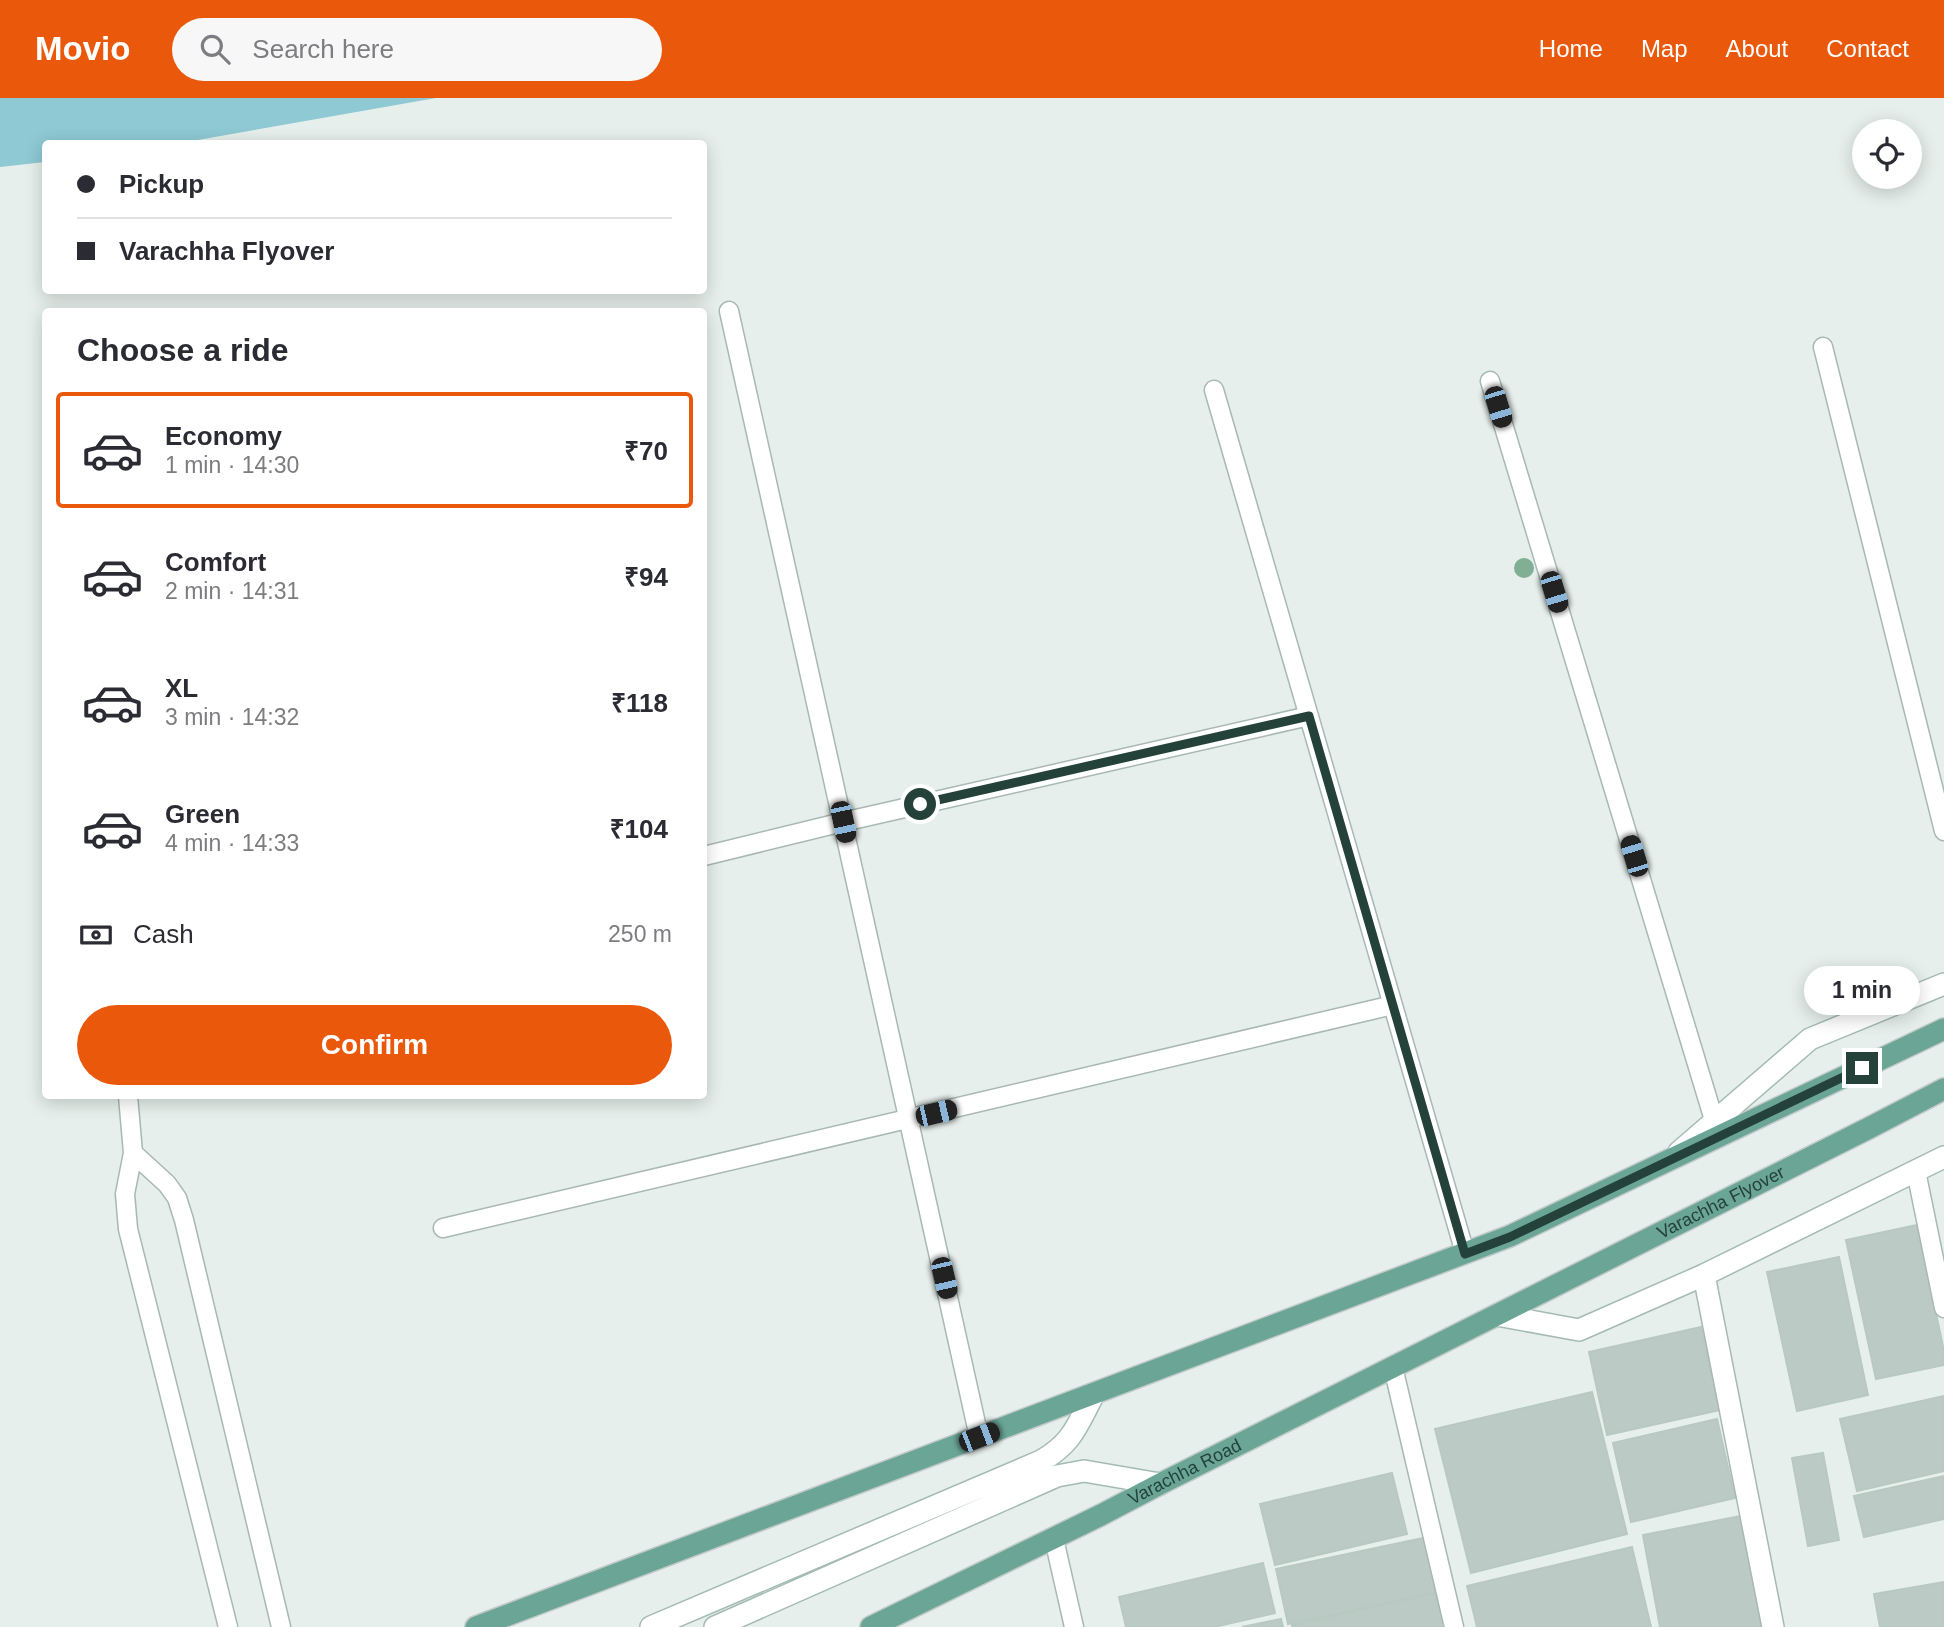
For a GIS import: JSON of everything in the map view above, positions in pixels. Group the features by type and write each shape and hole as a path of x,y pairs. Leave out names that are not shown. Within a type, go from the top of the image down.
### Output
{"main road":[{"path":"476,1627 1510,1237 1944,1029"},
{"name":"Varachha Flyover","path":"1497,1315 1944,1089"},
{"name":"Varachha Road","path":"871,1627 1054,1539 1497,1315"}],"street":[{"path":"1670,1160 1810,1039 1944,984"},
{"path":"1497,1315 1579,1330 1704,1275 1944,1157"},
{"path":"1704,1275 1773,1627"},
{"path":"651,1627 1041,1461 1058,1451 1070,1438 1094,1394"},
{"path":"715,1627 1056,1476 1084,1472 1160,1484"}],"lane":[{"path":"729,311 979,1437"},
{"path":"1823,347 1944,831"},
{"path":"1490,381 1714,1120"},
{"path":"1214,390 1465,1254"},
{"path":"707,855 1309,716"},
{"path":"443,1228 1393,1005"},
{"path":"128,1099 133,1153 125,1194 128,1229 228,1627"},
{"path":"133,1153 172,1191 184,1220 281,1627"},
{"path":"1916,1171 1944,1308"},
{"path":"1393,1367 1454,1627"},
{"path":"1054,1539 1074,1627"}],"water":[{"path":"0,98 436,98 198,140 42,140 42,162 0,167"}],"building":[{"path":"1917,1225 1944,1351 1944,1365 1876,1379 1846,1240"},
{"path":"1839,1257 1868,1395 1797,1411 1767,1272"},
{"path":"1701,1327 1720,1410 1607,1435 1589,1352"},
{"path":"1592,1392 1627,1534 1471,1573 1435,1429"},
{"path":"1944,1396 1944,1471 1857,1491 1840,1419"},
{"path":"1717,1419 1735,1498 1631,1522 1613,1443"},
{"path":"1823,1453 1839,1540 1808,1546 1792,1458"},
{"path":"1392,1473 1407,1534 1275,1565 1260,1504"},
{"path":"1944,1476 1944,1519 1864,1537 1854,1496"},
{"path":"1741,1516 1763,1627 1660,1627 1643,1535"},
{"path":"1428,1537 1440,1592 1288,1624 1276,1569"},
{"path":"1632,1547 1651,1627 1477,1627 1467,1586"},
{"path":"1263,1563 1275,1613 1214,1627 1126,1627 1119,1597"},
{"path":"1944,1582 1944,1627 1880,1627 1874,1594"},
{"path":"1444,1591 1452,1627 1292,1627 1292,1625"},
{"path":"1281,1619 1283,1627 1242,1627"}],"route":[{"path":"920,804 1309,716 1465,1254 1510,1237 1862,1068"}]}
